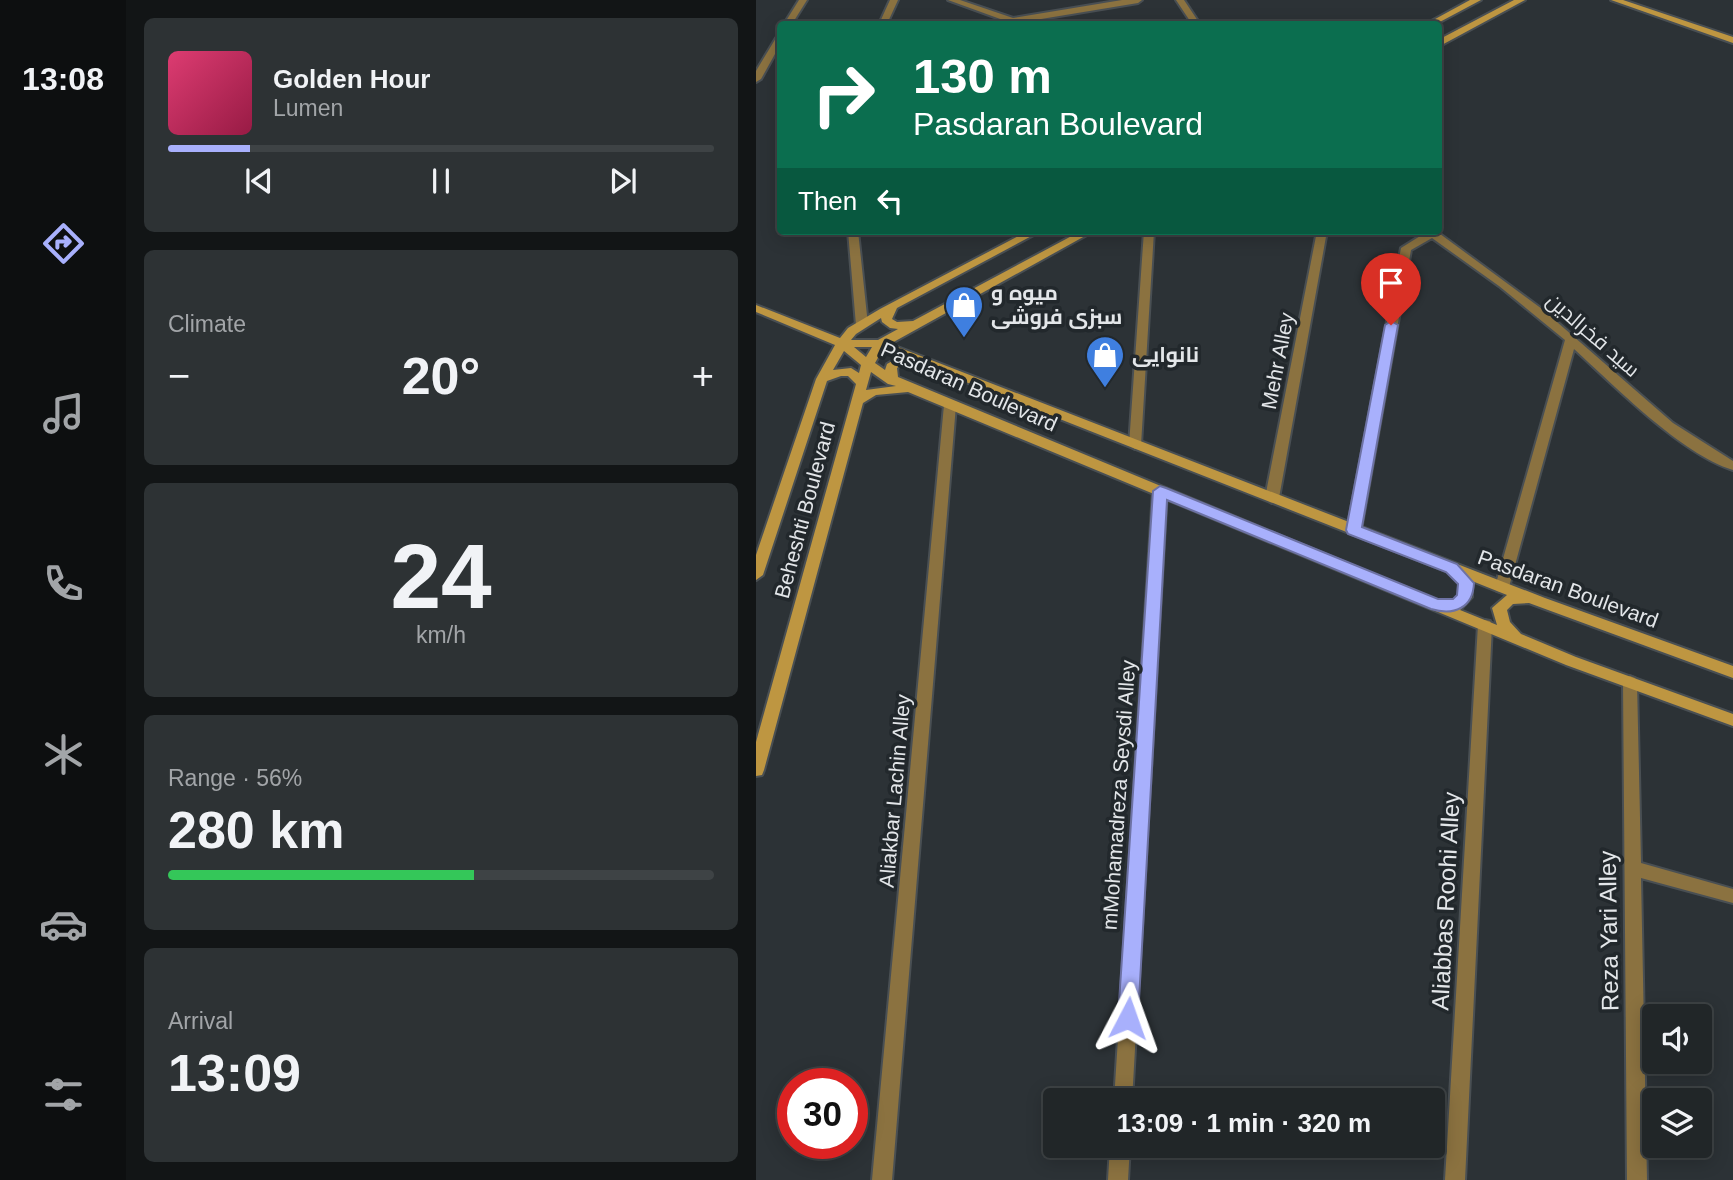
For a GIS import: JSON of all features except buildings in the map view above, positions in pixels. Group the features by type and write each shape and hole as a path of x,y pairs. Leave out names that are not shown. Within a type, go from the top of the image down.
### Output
{"main road":[{"path":"1436,21 1477,0"},
{"path":"1442,42 1520,0"},
{"path":"1615,0 1733,40"},
{"name":"Beheshti Boulevard","path":"756,575 822,380 842,343 862,325 892,306 1028,235"},
{"path":"880,344 1082,235"},
{"path":"892,306 886,320 894,326 915,325"},
{"path":"756,308 842,343"},
{"name":"Pasdaran Boulevard","path":"842,343 880,344 1539,602 1733,672"},
{"name":"Pasdaran Boulevard","path":"842,343 867,366 892,381 1485,625 1733,720"},
{"name":"Beheshti Boulevard","path":"756,770 862,383 867,366 880,344"},
{"path":"892,381 891,367 900,360 913,359"},
{"path":"822,380 839,372 851,372 862,383"},
{"path":"857,401 873,391 889,388 914,390"},
{"path":"1436,605 1458,605 1465,597 1466,583 1452,568"},
{"path":"1520,639 1504,624 1499,608 1510,599 1539,602"}],"street":[{"path":"791,21 803,0"},
{"path":"884,21 894,0"},
{"path":"952,0 967,3 1012,21 1138,0"},
{"path":"1180,0 1194,21"},
{"path":"989,13 990,21"},
{"path":"756,79 777,43"},
{"path":"852,235 862,325"},
{"path":"1135,445 1149,235"},
{"name":"Mehr Alley","path":"1272,498 1321,235"},
{"path":"1354,530 1406,248 1426,235"},
{"name":"سید فخرالدین","path":"1434,235 1571,340 1645,407 1703,451 1733,466"},
{"path":"1502,587 1571,340"},
{"name":"Aliakbar Lachin Alley","path":"882,1180 950,405"},
{"name":"mMohamadreza Seysdi Alley","path":"1124,1088 1160,491"},
{"name":"Aliabbas Roohi Alley","path":"1455,1180 1485,625"},
{"name":"Reza Yari Alley","path":"1630,682 1637,1180"},
{"path":"1632,868 1733,896"},
{"path":"1118,1180 1119,1158"}],"place":[{"name":"میوه و سبزی فروشی","path":"964,339"},
{"name":"نانوایی","path":"1105,389"}],"route":[{"path":"1128,1018 1160,491 1436,605 1458,605 1465,597 1466,583 1452,568 1354,530 1391,325"}]}
